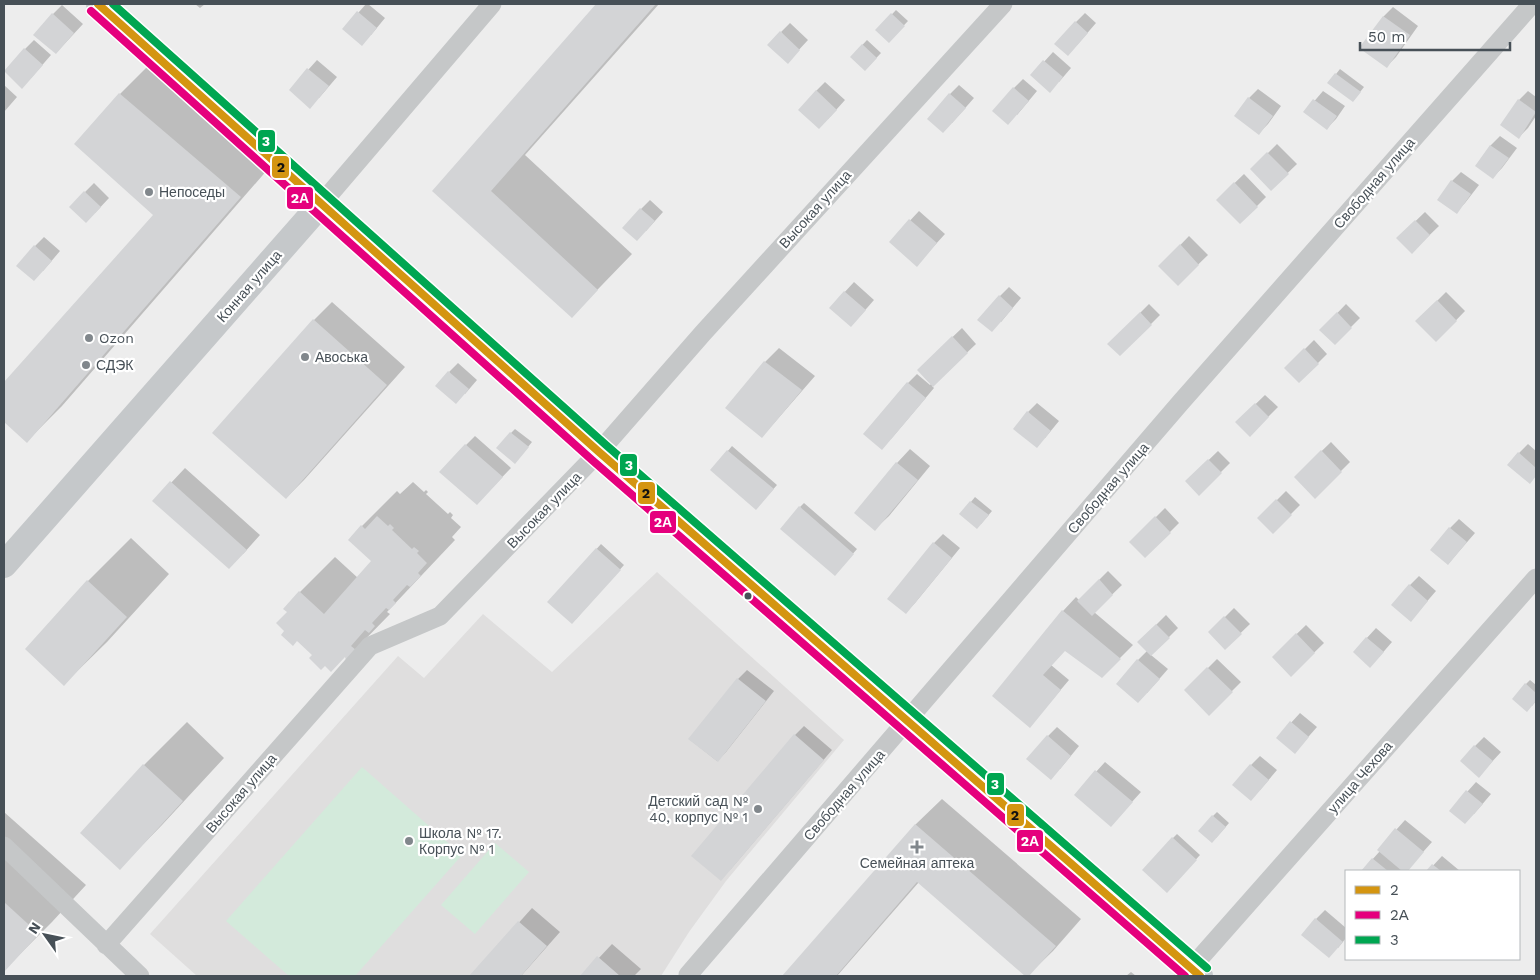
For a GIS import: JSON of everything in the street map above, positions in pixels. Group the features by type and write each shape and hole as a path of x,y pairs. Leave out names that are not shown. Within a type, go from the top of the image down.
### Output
{"main road":[{"path":"322,203 599,452 908,720 1192,974"},
{"name":"Конная улица","path":"4,565 322,203"}],"street":[{"path":"98,4 322,203"},
{"name":"Конная улица","path":"322,203 492,4"},
{"name":"Высокая улица","path":"106,945 370,646 440,616 599,452 709,326 1003,4"},
{"name":"Свободная улица","path":"688,975 1181,402 1532,4"},
{"name":"улица Чехова","path":"1192,974 1536,578"},
{"path":"4,846 140,976"}],"shaded area":[{"name":"Школа № 17. Корпус № 1","path":"657,572 844,740 726,881 689,932 661,976 197,976 150,934 398,656 424,678 483,614 552,672"}],"green space":[{"path":"362,767 462,855 355,976 289,976 226,921"},
{"path":"495,843 529,872 475,934 441,905"}],"building":[{"path":"596,4 656,4 491,191 598,290 572,318 432,191"},
{"path":"357,11 377,28 362,46 342,29"},
{"path":"52,13 74,33 56,54 33,35"},
{"path":"891,13 905,26 889,43 875,30"},
{"path":"1383,16 1410,35 1387,68 1359,48"},
{"path":"1075,21 1088,33 1068,56 1054,44"},
{"path":"780,31 800,50 788,64 767,45"},
{"path":"862,44 877,58 865,71 850,57"},
{"path":"24,48 43,65 22,89 4,71"},
{"path":"1043,60 1063,77 1050,93 1030,75"},
{"path":"307,68 329,86 310,109 289,90"},
{"path":"1335,73 1361,92 1353,102 1327,83"},
{"path":"1013,87 1029,101 1008,125 992,111"},
{"path":"816,90 837,110 819,129 798,110"},
{"path":"119,93 241,197 27,443 4,422 4,382 153,215 74,144"},
{"path":"949,93 966,108 943,133 927,119"},
{"path":"1248,97 1273,116 1259,135 1234,116"},
{"path":"1313,99 1337,116 1327,130 1303,112"},
{"path":"1518,99 1536,112 1519,139 1500,125"},
{"path":"1490,145 1509,158 1493,179 1475,166"},
{"path":"1267,152 1289,174 1271,191 1250,169"},
{"path":"1451,180 1471,194 1457,214 1437,200"},
{"path":"1234,182 1258,207 1240,224 1216,200"},
{"path":"84,191 101,207 86,223 69,207"},
{"path":"640,208 655,221 637,241 622,228"},
{"path":"909,219 937,243 917,267 889,242"},
{"path":"1415,220 1430,235 1412,254 1396,238"},
{"path":"1180,244 1199,265 1178,286 1158,266"},
{"path":"34,245 52,261 34,281 16,266"},
{"path":"844,291 866,310 851,327 829,308"},
{"path":"999,295 1013,308 992,332 977,320"},
{"path":"1437,300 1457,321 1436,342 1415,321"},
{"path":"1140,312 1152,325 1120,356 1107,344"},
{"path":"1337,312 1352,328 1335,345 1319,330"},
{"path":"313,319 387,385 286,499 212,433"},
{"path":"952,336 968,353 933,387 917,370"},
{"path":"1304,348 1319,364 1299,383 1284,368"},
{"path":"764,361 802,390 762,438 725,408"},
{"path":"448,371 469,389 456,404 435,386"},
{"path":"907,382 926,398 882,450 863,434"},
{"path":"1255,403 1269,417 1250,437 1235,422"},
{"path":"1027,411 1051,431 1037,448 1013,429"},
{"path":"510,432 529,447 515,464 496,448"},
{"path":"465,444 503,477 477,505 439,472"},
{"path":"727,450 774,489 756,510 710,470"},
{"path":"1321,450 1342,472 1315,499 1294,477"},
{"path":"1518,452 1536,468 1536,476 1530,484 1507,465"},
{"path":"1208,459 1222,473 1199,496 1185,481"},
{"path":"896,462 918,480 875,531 854,513"},
{"path":"170,481 247,550 229,569 152,501"},
{"path":"1276,499 1292,515 1273,534 1257,518"},
{"path":"970,501 989,515 977,529 959,514"},
{"path":"799,506 854,554 835,576 780,529"},
{"path":"377,516 388,526 390,524 394,528 392,530 412,549 414,547 419,551 417,553 427,563 418,573 421,576 410,587 407,585 393,600 396,603 389,610 386,608 372,623 375,626 369,633 365,630 351,646 356,650 346,660 345,657 331,672 325,666 321,670 309,658 312,655 297,641 293,646 281,635 284,631 276,623 287,612 283,609 299,591 324,614 371,561 348,540 361,525 365,529"},
{"path":"1155,516 1171,533 1145,558 1129,542"},
{"path":"1449,527 1467,542 1448,565 1430,550"},
{"path":"933,542 952,558 906,614 887,599"},
{"path":"596,548 621,570 572,624 547,602"},
{"path":"1099,579 1113,595 1092,616 1077,601"},
{"path":"87,580 127,617 64,686 25,649"},
{"path":"1409,584 1428,601 1411,622 1391,605"},
{"path":"1062,610 1121,659 1102,678 1065,651 1043,675 1061,690 1030,728 992,696"},
{"path":"1224,616 1242,634 1225,650 1208,632"},
{"path":"1156,624 1170,638 1151,656 1137,642"},
{"path":"1296,633 1315,653 1291,677 1272,657"},
{"path":"1366,637 1384,652 1370,668 1353,652"},
{"path":"1137,659 1160,679 1138,703 1116,684"},
{"path":"1207,667 1233,692 1209,716 1184,690"},
{"path":"737,678 766,701 718,762 688,739"},
{"path":"1525,683 1536,693 1536,701 1527,712 1512,699"},
{"path":"1290,721 1309,737 1295,754 1276,738"},
{"path":"794,734 824,760 721,881 691,856"},
{"path":"1047,735 1071,756 1051,780 1026,759"},
{"path":"1474,745 1493,761 1479,778 1460,761"},
{"path":"143,764 183,801 120,870 80,833"},
{"path":"1250,764 1269,780 1251,801 1232,785"},
{"path":"1095,770 1133,802 1111,827 1074,795"},
{"path":"1466,790 1483,804 1465,824 1449,811"},
{"path":"1212,815 1226,827 1212,843 1198,831"},
{"path":"915,824 1056,946 1029,976 1025,976 917,882 836,976 782,976"},
{"path":"1395,828 1424,852 1409,870 1401,870 1377,850"},
{"path":"1172,837 1197,860 1167,893 1142,870"},
{"path":"1372,858 1387,870 1362,870"},
{"path":"1432,864 1440,870 1427,870"},
{"path":"4,902 39,934 4,972"},
{"path":"1315,918 1343,942 1329,958 1301,935"},
{"path":"518,921 547,946 521,976 469,976"},
{"path":"597,956 620,976 580,976"}],"transit line":[{"name":"2","path":"98,4 599,452 1200,976"},
{"name":"3","path":"113,4 606,445 1207,968"},
{"name":"2А","path":"91,11 592,460 1185,976"}],"place":[{"name":"Непоседы","path":"149,192"},
{"name":"Ozon","path":"89,338"},
{"name":"Авоська","path":"305,357"},
{"name":"СДЭК","path":"86,365"},
{"name":"Детский сад № 40, корпус № 1","path":"758,809"},
{"name":"Школа № 17. Корпус № 1","path":"409,841"},
{"name":"Семейная аптека","path":"917,847"}]}
